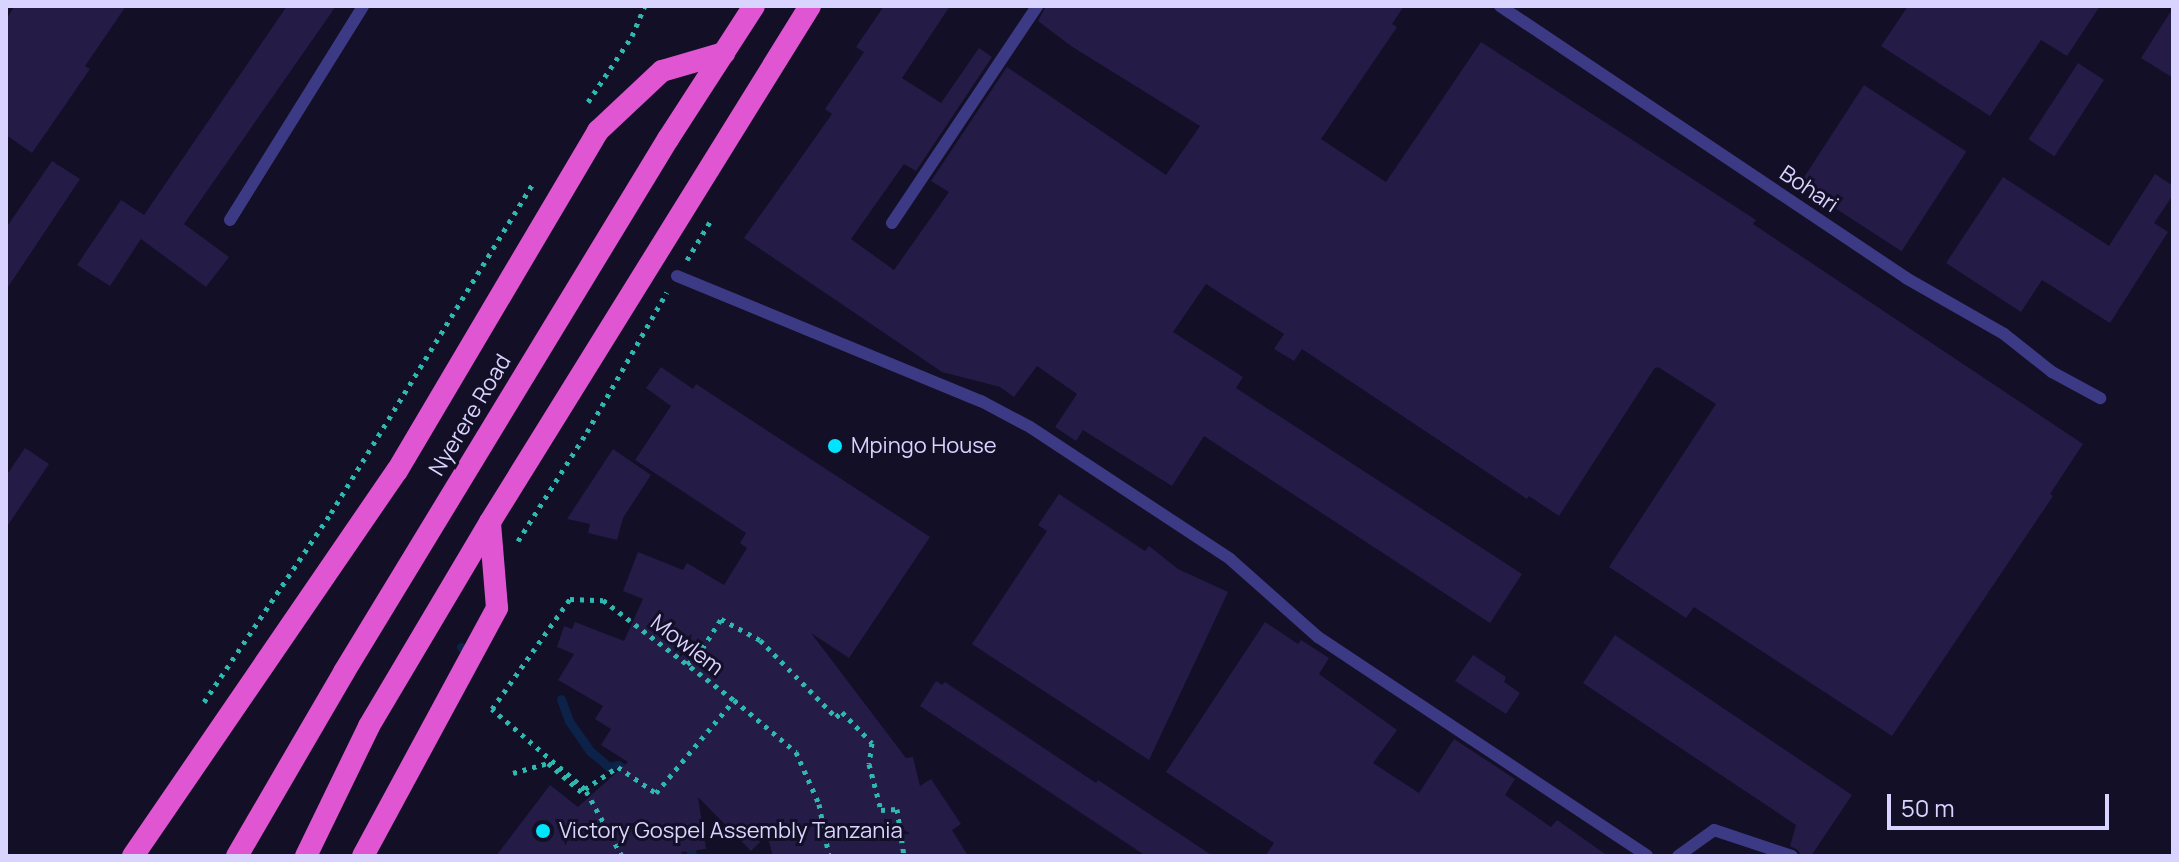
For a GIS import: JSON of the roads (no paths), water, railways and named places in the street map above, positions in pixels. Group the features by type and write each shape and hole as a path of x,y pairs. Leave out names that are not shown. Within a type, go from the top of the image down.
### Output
{"highway":[{"name":"Nyerere Road","path":"237,856 344,672 668,139 754,6"},
{"path":"306,856 369,726 490,522 810,6"},
{"path":"133,856 397,471 598,131 662,71 724,53"},
{"path":"363,856 497,608 490,522"}],"lane":[{"path":"230,220 363,6"},
{"path":"892,223 1037,6"},
{"name":"Bohari","path":"1500,6 1906,278 2004,334 2052,372 2100,398"},
{"path":"677,276 981,401 1030,427 1230,559 1318,637 1647,856"},
{"path":"1678,856 1714,830 1792,856"}],"waterway":[{"path":"561,699 569,721 590,751 609,767 618,765 629,773"},
{"path":"686,841 693,856"}],"place":[{"name":"Mpingo House","path":"835,446"},
{"name":"Victory Gospel Assembly Tanzania","path":"543,831"}]}
